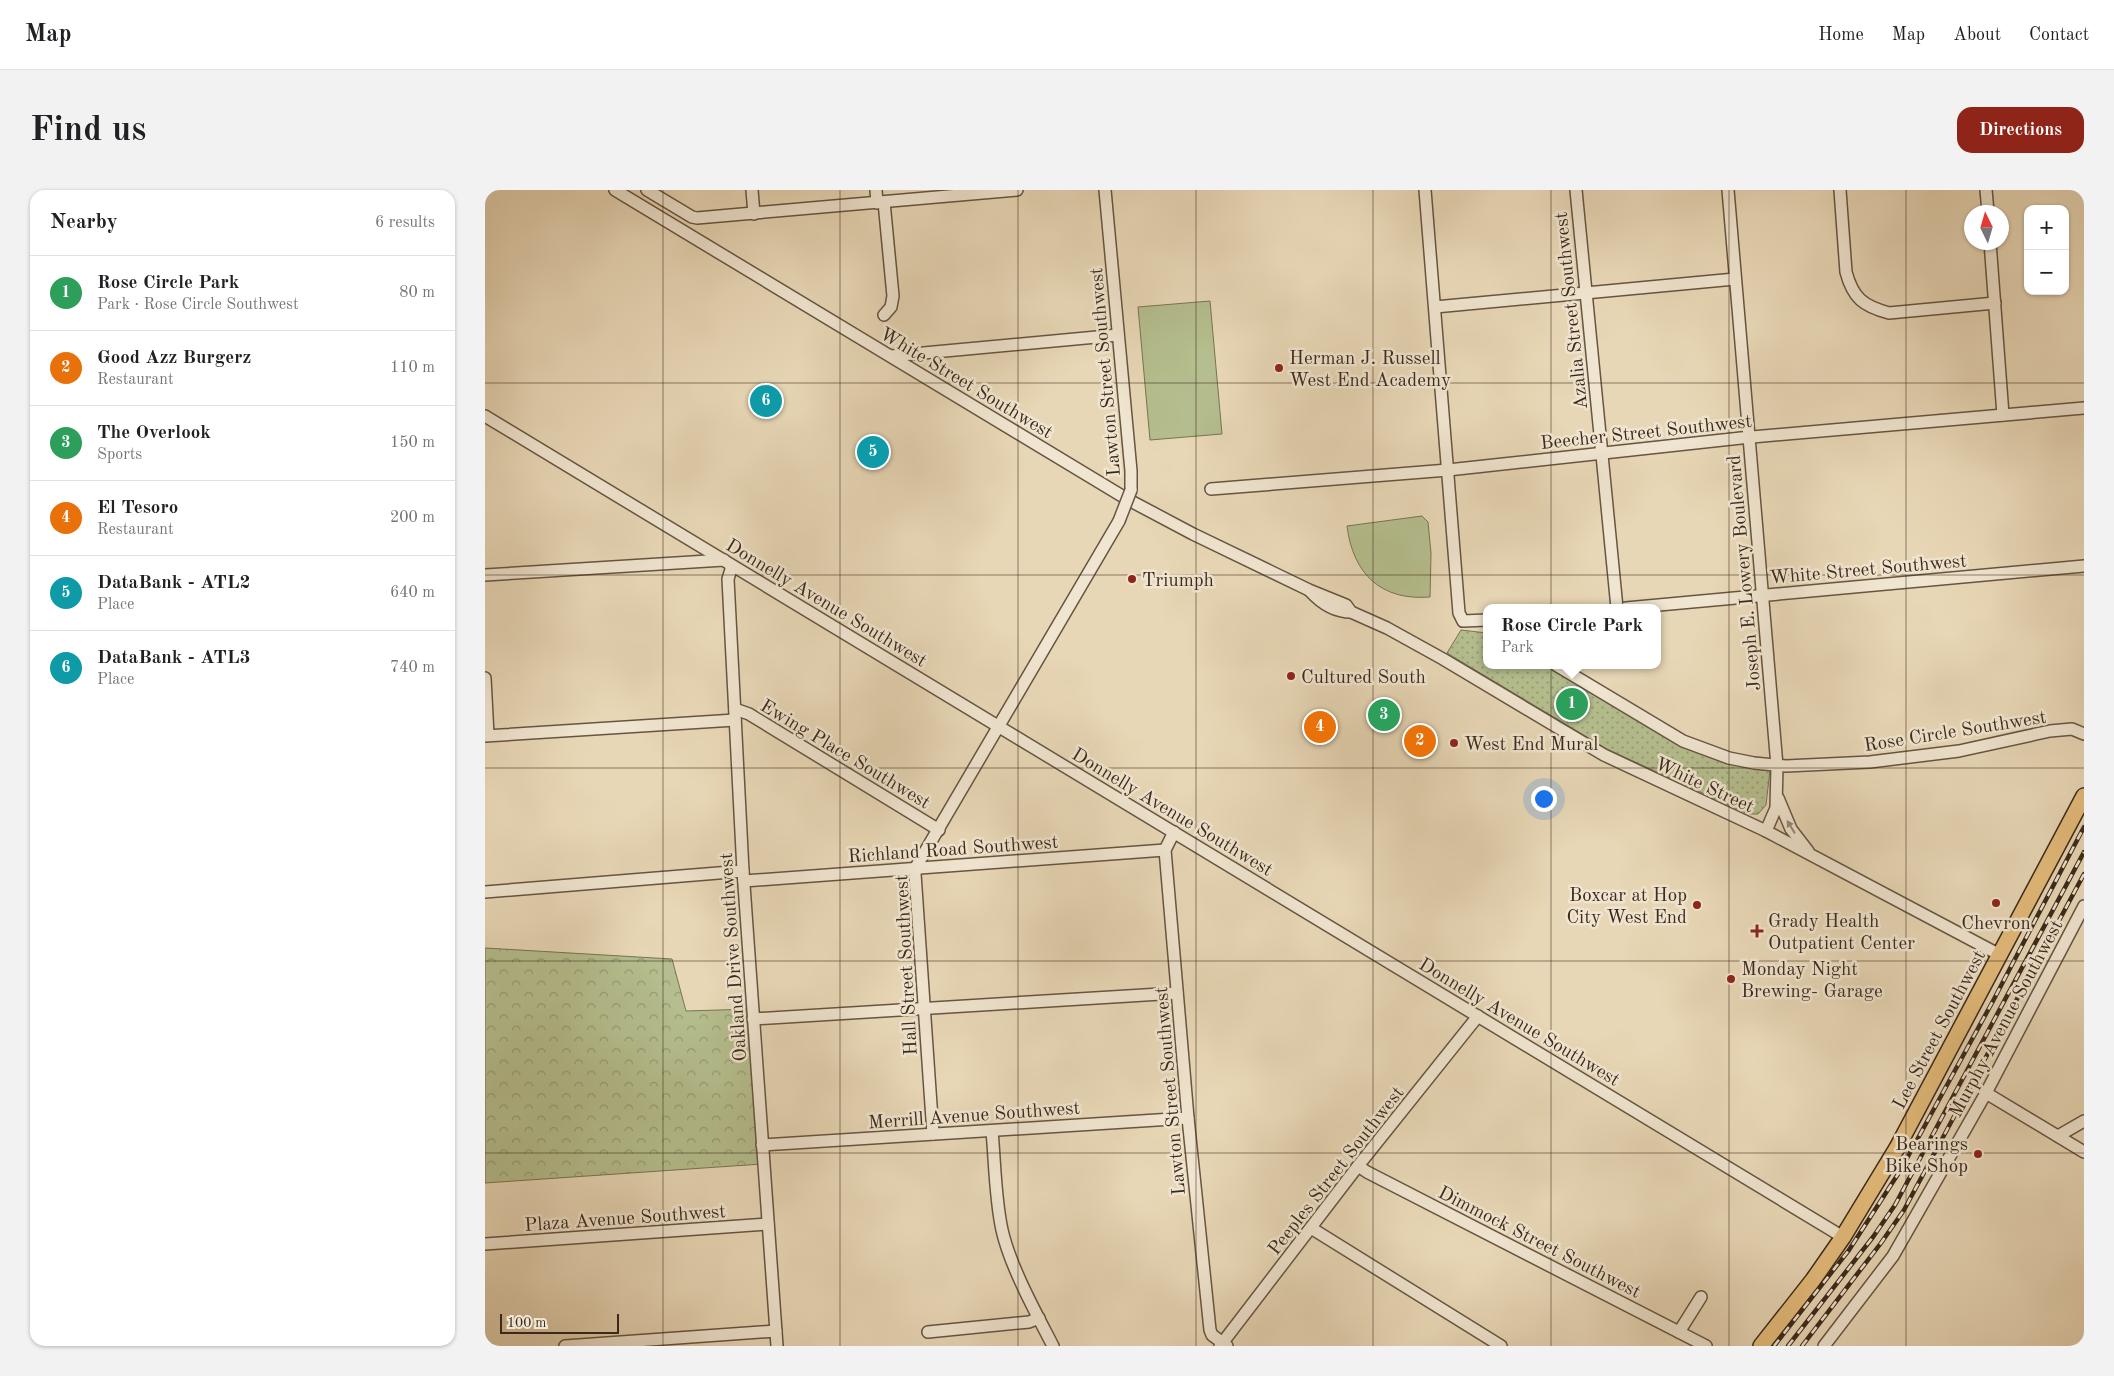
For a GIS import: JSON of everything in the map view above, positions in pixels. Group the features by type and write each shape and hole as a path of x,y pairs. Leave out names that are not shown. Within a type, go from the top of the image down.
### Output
{"main road":[{"name":"Lee Street Southwest","path":"1766,1344 1843,1237 1897,1148 2084,796"}],"street":[{"name":"White Street Southwest","path":"615,190 1127,499 1193,534 1309,590 1319,601 1342,612 1351,612 1400,635"},
{"path":"647,190 692,217 702,218 1017,190"},
{"path":"752,190 754,214"},
{"path":"876,190 881,203 893,296 891,307 884,315"},
{"name":"Lawton Street Southwest","path":"999,727 1119,521 1131,490 1131,472 1105,190"},
{"path":"1425,190 1459,613 1463,622 1483,620"},
{"name":"Azalia Street Southwest","path":"1576,190 1617,604"},
{"name":"Joseph E. Lowery Boulevard","path":"1728,190 1777,766 1776,808 1766,831"},
{"path":"1840,190 1846,272 1849,285 1863,302 1872,308 1889,313 1995,303"},
{"path":"1986,190 1987,205"},
{"path":"1991,250 2003,415"},
{"path":"1435,307 1735,279"},
{"path":"891,356 1118,334"},
{"name":"Beecher Street Southwest","path":"1211,490 1448,470 1749,437 2084,408"},
{"name":"Donnelly Avenue Southwest","path":"485,416 1843,1237"},
{"path":"485,575 728,563"},
{"name":"Oakland Drive Southwest","path":"728,563 743,876 777,1346"},
{"name":"White Street Southwest","path":"1661,605 2084,566"},
{"name":"White Street","path":"1400,635 1605,755 1766,831 2000,955"},
{"name":"Rose Circle Southwest","path":"1563,669 1683,741 1729,758 1777,766 1870,762 1959,751 2072,729 2084,734"},
{"path":"485,678 487,735 735,714"},
{"name":"Ewing Place Southwest","path":"735,714 749,714 939,830"},
{"name":"Hall Street Southwest","path":"933,1134 916,867 999,727"},
{"path":"1777,796 1791,829 1811,854"},
{"path":"1165,850 1174,832"},
{"name":"Lawton Street Southwest","path":"1165,850 1188,1118 1210,1330 1212,1335 1223,1345"},
{"name":"Richland Road Southwest","path":"485,892 916,867 1165,850"},
{"name":"Murphy Avenue Southwest","path":"1824,1346 1893,1256 1957,1145 2084,906"},
{"path":"753,1019 1177,993"},
{"name":"Peeples Street Southwest","path":"1223,1345 1358,1166 1478,1016"},
{"path":"1985,1093 2084,1152"},
{"name":"Merrill Avenue Southwest","path":"763,1145 1188,1118"},
{"path":"2058,1136 2084,1120"},
{"path":"992,1131 1002,1232 1010,1255 1053,1346"},
{"name":"Dimmock Street Southwest","path":"1358,1166 1706,1346"},
{"name":"Plaza Avenue Southwest","path":"485,1244 768,1224"},
{"path":"1311,1228 1501,1346"},
{"path":"1679,1332 1701,1297"},
{"path":"928,1332 1029,1322 1039,1318"},
{"path":"565,1346 776,1331"}],"green space":[{"path":"1210,301 1222,434 1150,440 1138,307"},
{"path":"1422,516 1428,522 1431,553 1430,597 1413,597 1384,589 1372,581 1363,571 1350,543 1347,526"},
{"path":"1461,630 1483,633 1483,669 1553,669 1669,739 1697,752 1724,761 1770,770 1766,805 1758,814 1748,814 1607,749 1447,653"},
{"path":"485,948 672,959 686,1011 752,1009 762,1164 485,1183"}],"railway":[{"path":"1774,1346 1849,1250 1900,1171 1993,1001 2084,827"},
{"path":"1788,1346 1873,1237 1895,1205 2084,852"},
{"path":"1802,1346 1904,1210 2084,874"}],"place":[{"name":"Herman J. Russell West End Academy","path":"1279,368"},
{"name":"DataBank - ATL3","path":"766,401"},
{"name":"DataBank - ATL2","path":"873,452"},
{"name":"Triumph","path":"1132,579"},
{"name":"Cultured South","path":"1291,676"},
{"name":"Rose Circle Park","path":"1572,704"},
{"name":"The Overlook","path":"1384,715"},
{"name":"El Tesoro","path":"1320,727"},
{"name":"Good Azz Burgerz","path":"1420,741"},
{"name":"West End Mural","path":"1454,743"},
{"name":"Chevron","path":"1996,903"},
{"name":"Boxcar at Hop City West End","path":"1697,905"},
{"name":"Grady Health Outpatient Center","path":"1757,931"},
{"name":"Monday Night Brewing- Garage","path":"1731,979"},
{"name":"Bearings Bike Shop","path":"1978,1154"}]}
